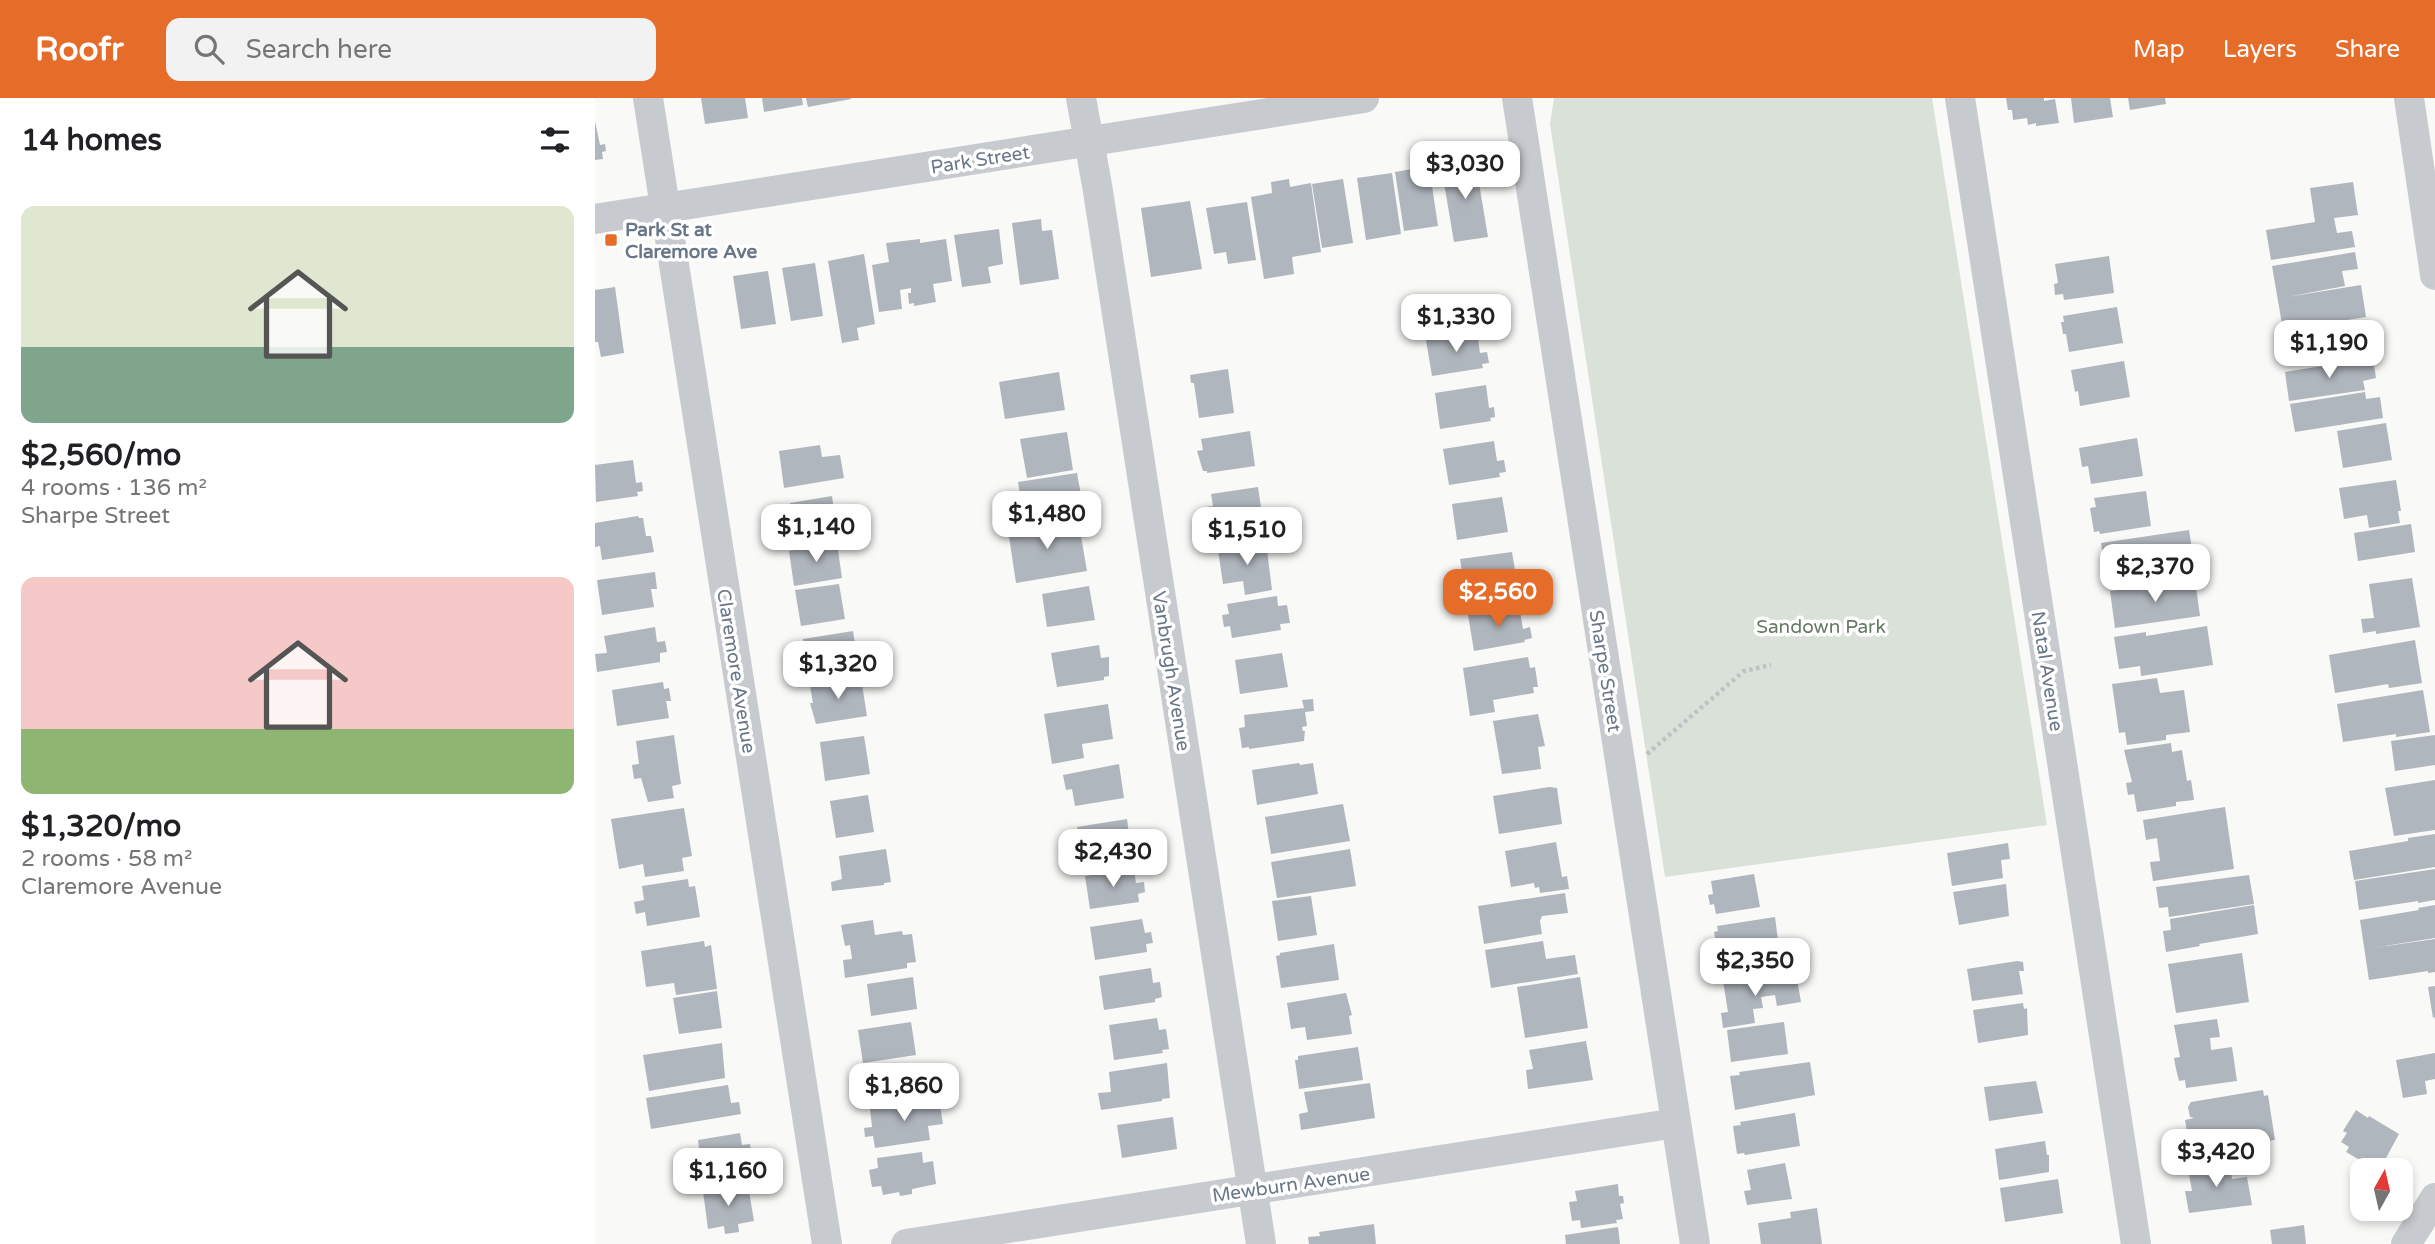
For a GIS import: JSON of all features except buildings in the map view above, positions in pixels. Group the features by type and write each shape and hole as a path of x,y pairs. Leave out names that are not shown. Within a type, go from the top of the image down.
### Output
{"street":[{"name":"Claremore Avenue","path":"648,98 827,1244"},
{"name":"Vanbrugh Avenue","path":"1081,98 1090,141 1261,1244"},
{"name":"Park Street","path":"595,219 1364,98"},
{"name":"Sharpe Street","path":"1517,98 1695,1244"},
{"name":"Natal Avenue","path":"1961,98 2136,1244"},
{"path":"2409,98 2435,275"},
{"name":"Mewburn Avenue","path":"906,1244 1676,1124"},
{"path":"2406,1244 2435,1198"}],"path":[{"path":"1639,761 1744,671 1771,665"}],"green space":[{"name":"Sandown Park","path":"1554,98 1932,98 2047,825 1665,877 1550,124"}],"place":[{"name":"Park St at Claremore Ave","path":"611,240"}]}
